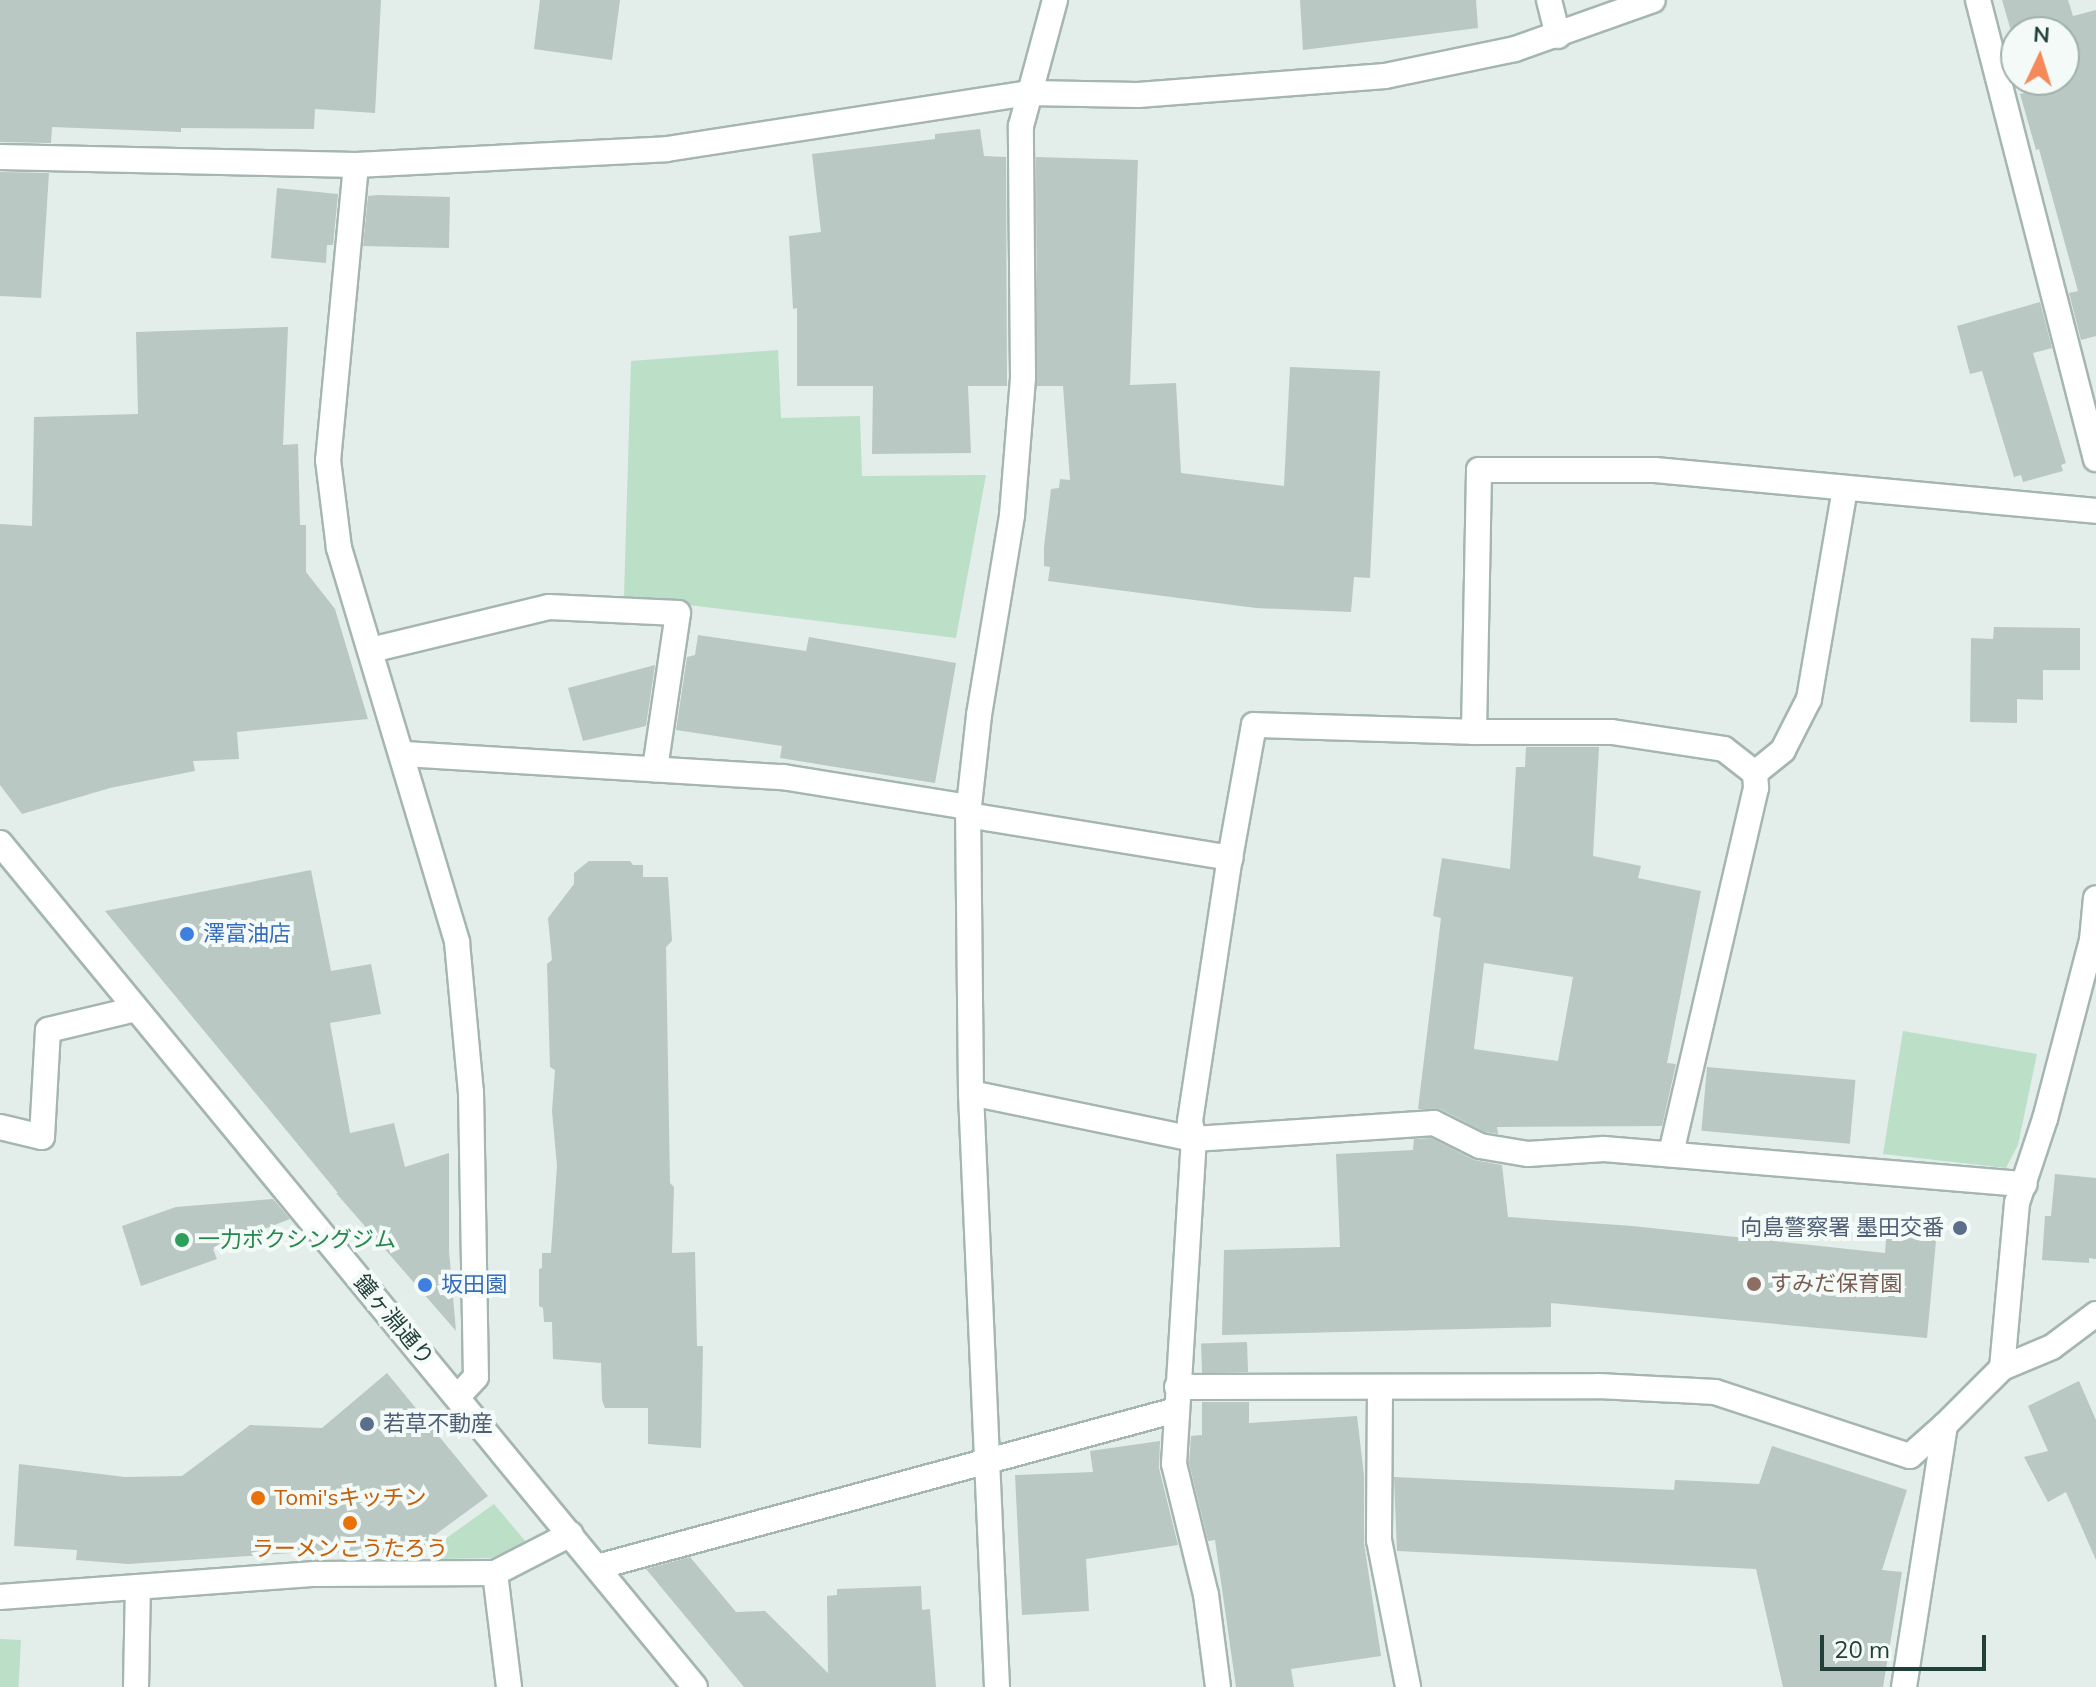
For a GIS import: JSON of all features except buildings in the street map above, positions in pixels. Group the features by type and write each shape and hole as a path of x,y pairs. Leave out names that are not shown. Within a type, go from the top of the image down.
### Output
{"street":[{"path":"997,1687 971,1093 968,811 979,715 1012,515 1023,377 1021,126 1055,0"},
{"path":"1549,0 1558,36"},
{"path":"0,157 356,165 667,149 1029,93 1138,95 1385,76 1515,49 1653,0"},
{"path":"1978,0 2096,459"},
{"path":"356,165 328,460 339,548 404,754 457,942 471,1092 476,1377 458,1396"},
{"path":"1474,732 1479,470 1655,470 2096,511"},
{"path":"1755,773 1783,750 1809,699 1845,488"},
{"path":"371,650 549,607 678,613 655,769"},
{"path":"1218,1687 1206,1595 1174,1464 1194,1139 1190,1121 1230,858 1254,725 1626,734 1724,749 1755,773 1756,788 1671,1154"},
{"path":"404,754 783,777 1230,858"},
{"name":"鐘ヶ淵通り","path":"0,843 695,1687"},
{"path":"2002,1368 2017,1203 2025,1184 2092,940 2096,898"},
{"path":"0,1127 42,1137 48,1030 136,1009"},
{"path":"971,1093 1194,1139 1434,1123 1480,1146 1528,1154 1604,1149 2025,1184"},
{"path":"597,1567 987,1459 1177,1398 1380,1389 1598,1386 1715,1392 1910,1456 2002,1368 2052,1347 2096,1314"},
{"path":"1380,1389 1379,1540 1408,1687"},
{"path":"1904,1687 1945,1425"},
{"path":"0,1597 315,1574 495,1573 571,1534"},
{"path":"495,1573 509,1687"},
{"path":"136,1687 138,1587"}],"green space":[{"path":"778,350 781,418 860,416 862,476 986,475 956,638 624,597 631,361"},
{"path":"1903,1031 2037,1054 2018,1145 2006,1168 1883,1154"},
{"path":"494,1504 526,1542 491,1558 440,1559 441,1542"},
{"path":"0,1639 21,1640 19,1687 0,1687"}],"place":[{"name":"澤富油店","path":"187,934"},
{"name":"向島警察署 墨田交番","path":"1960,1228"},
{"name":"一力ボクシングジム","path":"182,1240"},
{"name":"すみだ保育園","path":"1754,1284"},
{"name":"坂田園","path":"425,1285"},
{"name":"若草不動産","path":"367,1424"},
{"name":"Tomi'sキッチン","path":"258,1498"},
{"name":"ラーメンこうたろう","path":"350,1523"}]}
